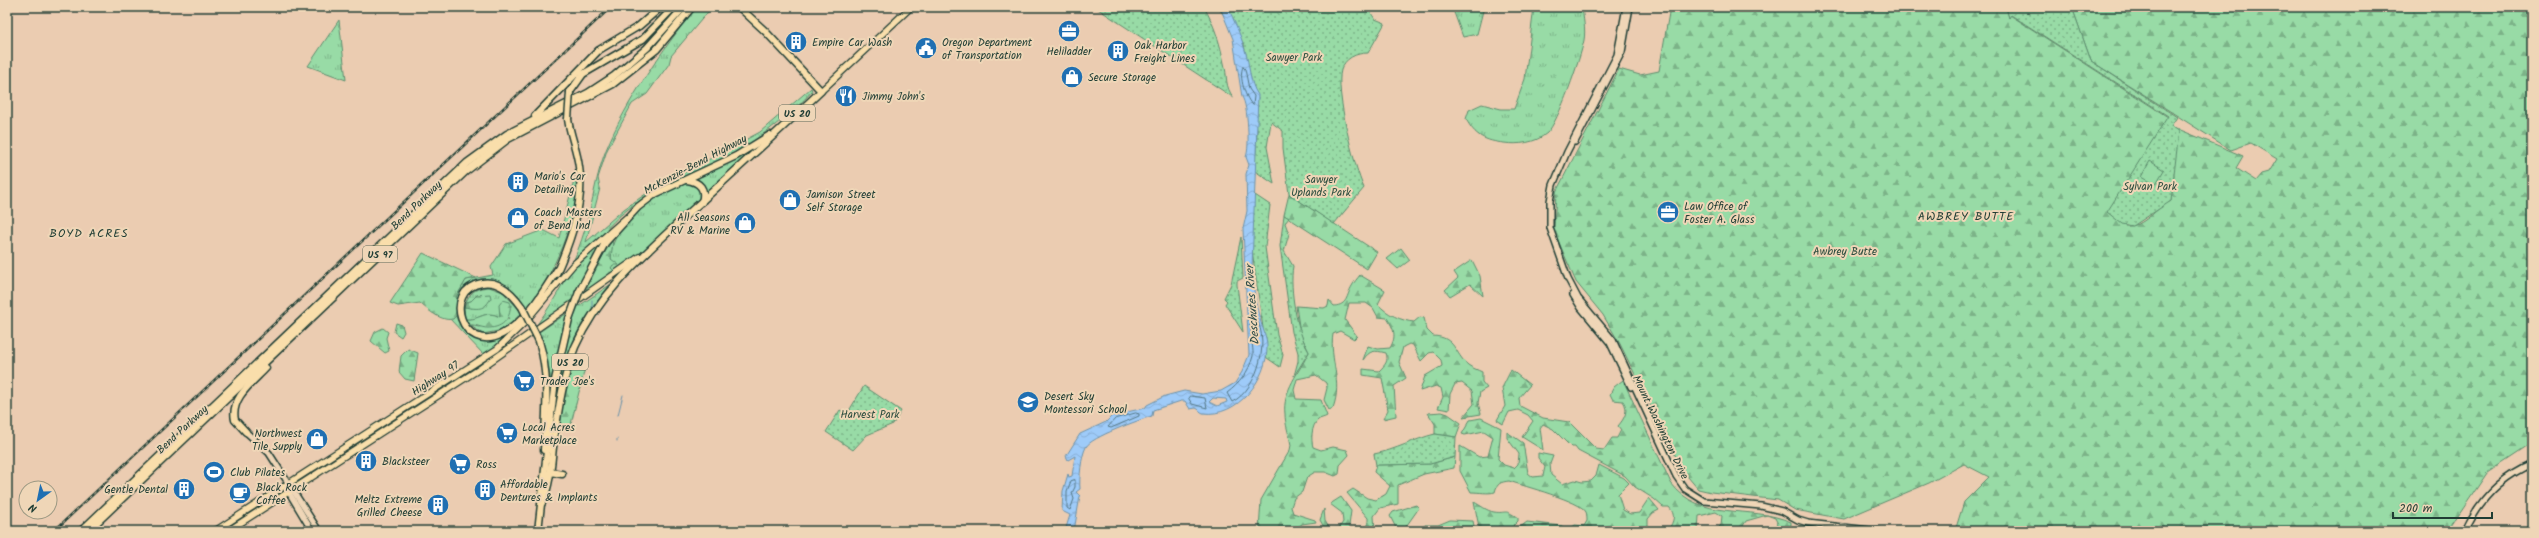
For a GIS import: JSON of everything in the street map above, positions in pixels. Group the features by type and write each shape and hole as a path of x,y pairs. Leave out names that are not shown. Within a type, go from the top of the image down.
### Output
{"highway":[{"path":"529,121 552,100 588,59 599,50 649,20 661,7"},
{"path":"539,304 557,270 574,219 581,186 579,166 568,119 570,92 583,74 643,39 674,7"},
{"name":"Bend Parkway","path":"80,531 467,163 487,146 529,121 588,93 614,76 647,48 684,7"},
{"name":"Bend Parkway","path":"88,531 474,164 508,139 612,84 656,50 692,7"},
{"path":"739,7 765,31 821,91"},
{"name":"US 20","path":"772,135 821,91"},
{"name":"McKenzie-Bend Highway","path":"538,531 542,504 541,489 555,380 569,319 579,292 602,248 638,207 655,194 736,156 772,135"},
{"name":"McKenzie-Bend Highway","path":"542,504 548,491 563,386 581,335 610,292 654,246 772,135"},
{"path":"687,180 698,182 702,187 704,192 702,202"},
{"path":"541,489 547,391 545,366 539,342 522,307 506,289 494,284 482,283 472,287 465,294 460,305 459,315 464,326 476,336 492,338 502,334 529,310 557,270"},
{"path":"246,432 237,424 234,416 238,400 294,336"},
{"path":"550,472 562,474"}],"main road":[{"name":"US 20","path":"821,91 911,7"},
{"name":"Mount Washington Drive","path":"1626,7 1617,55 1566,156 1554,185 1549,214 1552,240 1576,301 1610,343 1672,474 1682,490 1702,503 1760,509 1818,524 1878,531"},
{"name":"Mount Washington Drive","path":"1566,156 1618,62 1624,44 1630,7"},
{"name":"Highway 97","path":"215,531 286,484 442,386 497,348 521,327 573,265 638,207"},
{"name":"Highway 97","path":"228,531 400,420 583,298 654,246"},
{"path":"400,420 402,415 442,386"},
{"path":"246,432 266,450 312,531"},
{"path":"2465,531 2479,506 2493,489 2511,475 2532,464"},
{"path":"290,491 319,531"}],"green space":[{"path":"696,7 716,7 707,13 671,56 669,64 647,94 632,104 607,150 598,178 600,188 586,242 624,209 650,191 760,132 811,88 812,91 784,118 749,144 738,151 660,189 628,209 614,221 602,235 604,236 619,222 575,301 536,326 566,278 577,253 586,226 597,178 606,150 624,112 646,76"},
{"path":"1095,7 1204,7 1211,20 1221,48 1227,85 1234,98"},
{"name":"Sawyer Park","path":"1218,7 1367,7 1375,19 1385,23 1368,53 1355,55 1348,59 1341,70 1341,94 1346,129 1355,164 1364,188 1334,224 1289,194 1283,148 1283,131 1271,122 1267,147 1274,184 1252,169 1256,153 1257,130 1244,44"},
{"path":"1452,7 1484,7 1477,34 1463,37"},
{"path":"1534,7 1582,7 1585,36 1578,60 1563,104 1552,127 1547,133 1538,139 1515,144 1491,141 1477,134 1466,119 1469,110 1482,104 1501,109 1514,109 1525,79"},
{"name":"Awbrey Butte","path":"1670,7 2006,7 2009,18 2010,15 2168,117 2126,226 2132,226 2144,221 2171,201 2171,126 2243,156 2236,168 2256,181 2262,174 2269,172 2277,159 2251,143 2231,150 2091,61 2072,7 2532,7 2532,443 2487,473 2448,531 1955,531 1964,502 1989,477 1964,464 1929,483 1844,519 1795,510 1778,500 1711,492 1698,489 1683,471 1620,344 1603,315 1576,282 1554,231 1556,192 1619,69 1640,75 1659,71"},
{"name":"Sylvan Park","path":"2006,7 2072,7 2091,61 2177,117 2171,126 2179,131 2171,201 2133,226 2122,224 2107,212 2168,116 2011,15 2009,18"},
{"path":"339,20 346,80 308,66"},
{"path":"756,147 707,195 702,183 695,179"},
{"path":"2150,161 2164,170 2155,185 2141,177"},
{"path":"575,176 579,177 574,211 562,247 545,281 526,309 510,290 491,284 473,284 458,306 456,297 466,280 493,275 491,267 506,244 543,230 559,238"},
{"path":"691,182 701,188 701,200 617,273 612,270 612,250 617,237 626,224 651,201 679,185"},
{"path":"1252,193 1270,205 1265,247 1277,335 1283,355 1280,367 1260,353 1263,328 1251,243"},
{"path":"1289,194 1377,252 1367,269 1284,215"},
{"path":"1284,215 1289,218 1285,223 1289,234 1284,251 1293,266 1292,286 1295,310 1301,333 1309,352 1294,376 1298,361 1298,353 1292,332 1280,246"},
{"path":"1241,237 1243,278 1237,281 1237,285 1243,332 1225,304 1227,301 1224,298 1231,284"},
{"path":"613,239 611,259 619,265 613,265 611,268 617,273 583,296 601,259"},
{"path":"1401,248 1410,260 1398,269 1387,259"},
{"path":"423,253 476,278 466,280 456,297 458,307 456,316 452,319 437,316 420,303 398,306 390,303"},
{"path":"1472,260 1480,276 1483,296 1470,284 1450,296 1445,290 1458,278 1454,272"},
{"path":"1360,275 1385,290 1378,304 1381,308 1399,319 1414,322 1420,317 1424,318 1427,330 1433,336 1446,339 1454,346 1468,365 1482,372 1482,382 1487,388 1480,392 1478,403 1481,414 1463,417 1474,404 1472,391 1462,383 1455,384 1450,394 1449,410 1438,408 1443,397 1441,388 1436,386 1420,391 1425,376 1442,366 1441,360 1433,352 1429,353 1421,361 1413,345 1409,344 1403,347 1399,362 1406,378 1394,386 1396,416 1383,419 1388,410 1382,378 1363,375 1363,369 1379,371 1386,363 1386,353 1378,351 1373,352 1368,354 1363,360 1368,346 1378,349 1390,348 1394,336 1393,329 1387,318 1378,317 1373,308 1366,303 1349,303 1345,320 1357,336 1354,339 1340,331 1333,334 1332,344 1337,389 1333,408 1329,410 1324,400 1327,388 1326,383 1316,375 1297,379 1294,390 1296,399 1321,400 1327,416 1319,419 1314,426 1312,437 1313,447 1321,450 1333,447 1347,450 1349,455 1340,465 1339,474 1335,476 1325,472 1315,472 1307,477 1302,492 1294,498 1291,507 1293,513 1315,520 1316,522 1302,524 1292,531 1259,531 1261,500 1290,450 1291,445 1285,418 1286,397 1292,382 1309,352 1300,333 1296,306 1324,308 1328,306 1329,300 1334,306 1342,304"},
{"path":"614,282 575,343 561,385 558,388 561,359 576,308"},
{"path":"489,287 503,292 522,313 503,330 483,334 469,325 479,327 509,319 500,305 500,317 490,314 465,319 464,307 472,308 482,295 477,295 471,301 466,302 470,295 478,289"},
{"path":"490,294 491,298 483,307 464,307 466,302 471,301 477,295"},
{"path":"503,300 510,302 510,312 503,324 488,328 469,325 465,319 490,314 500,317 499,305"},
{"path":"569,312 563,328 550,400 550,375 539,332"},
{"path":"456,316 461,327 475,338 487,341 505,336 504,339 484,355 449,318 453,319"},
{"path":"396,323 402,325 404,332 401,337 394,332"},
{"path":"383,328 388,332 386,338 389,351 385,353 371,341 375,332"},
{"path":"408,349 418,353 414,381 405,379 399,372 401,356"},
{"path":"584,360 586,364 571,424 567,429 559,431 563,403 573,363"},
{"path":"1511,370 1530,385 1519,398 1520,406 1543,418 1569,422 1596,449 1604,450 1612,438 1617,438 1621,430 1618,426 1623,420 1626,411 1625,404 1623,401 1613,400 1610,394 1614,387 1623,380 1671,483 1683,495 1696,503 1711,508 1766,515 1746,521 1743,526 1745,531 1715,531 1721,525 1722,516 1716,512 1699,516 1698,531 1572,531 1571,528 1575,525 1584,526 1587,521 1586,512 1574,503 1509,481 1500,484 1495,492 1471,492 1460,471 1460,446 1479,457 1488,456 1493,437 1484,431 1465,435 1462,434 1470,420 1481,418 1501,428 1498,459 1504,465 1514,468 1518,464 1519,454 1507,438 1507,432 1523,443 1528,473 1533,477 1543,476 1545,467 1538,458 1538,453 1553,456 1550,464 1551,475 1562,484 1575,480 1582,482 1591,481 1596,476 1599,465 1624,478 1629,483 1618,494 1623,510 1630,514 1639,513 1649,498 1659,510 1653,513 1648,519 1648,527 1656,530 1668,530 1673,521 1673,513 1669,507 1663,507 1654,499 1635,487 1625,476 1578,451 1575,447 1571,447 1553,429 1543,424 1540,428 1543,450 1522,437 1533,421 1528,415 1518,410 1509,412 1503,424 1497,420 1505,406 1502,388"},
{"name":"Harvest Park","path":"864,386 901,411 893,424 867,435 853,450 826,432 840,410 847,414"},
{"path":"1442,412 1448,414 1461,423 1456,437 1435,434 1435,424 1428,413"},
{"path":"1435,434 1456,437 1455,457 1430,464 1376,465 1374,454"},
{"path":"1455,457 1454,468 1424,474 1398,485 1398,504 1380,508 1374,516 1375,531 1361,531 1368,528 1368,518 1347,493 1353,489 1367,498 1376,500 1386,494 1390,486 1374,472 1376,465 1430,464"},
{"path":"1341,497 1351,511 1349,526 1351,531 1326,531 1320,520 1324,509 1325,521 1330,529 1339,528 1343,522 1342,513 1330,504"},
{"path":"1474,502 1491,511 1510,513 1518,518 1518,521 1511,528 1479,527"},
{"path":"1416,505 1419,508 1407,525 1405,531 1394,531 1396,528 1390,516 1393,512"},
{"path":"1769,516 1791,522 1791,525 1782,531 1773,531 1778,524 1775,518"},
{"path":"1450,520 1473,521 1474,526 1467,531 1420,531 1425,525 1438,525"},
{"path":"1527,522 1562,526 1567,531 1516,530"},
{"path":"1800,526 1826,530 1794,531"}],"water":[{"name":"Deschutes River","path":"1220,7 1228,7 1242,39 1251,79 1258,95 1252,268 1257,307 1267,342 1266,359 1262,371 1248,394 1238,403 1227,409 1216,413 1203,413 1196,408 1190,409 1185,401 1181,401 1153,410 1152,416 1116,429 1090,443 1086,447 1083,456 1080,474 1080,489 1076,492 1080,496 1074,531 1065,531 1070,515 1062,511 1063,491 1068,474 1069,477 1072,476 1075,456 1068,460 1066,456 1080,434 1106,422 1113,415 1145,408 1147,405 1165,396 1184,391 1202,394 1221,391 1235,383 1242,372 1249,355 1243,229 1247,211 1246,174 1249,165 1246,157 1248,127 1246,108 1242,97 1233,39","holes":["1213,398 1226,399 1227,402 1217,406 1209,402"]}],"waterway":[{"path":"592,300 592,307"},
{"path":"618,415 623,395"}],"railway":[{"path":"54,531 611,7"}],"place":[{"name":"Heliladder","path":"1069,31"},
{"name":"Empire Car Wash","path":"796,42"},
{"name":"Oregon Department of Transportation","path":"926,48"},
{"name":"Oak Harbor Freight Lines","path":"1118,51"},
{"name":"Secure Storage","path":"1072,77"},
{"name":"Jimmy John's","path":"846,96"},
{"name":"Mario's Car Detailing","path":"518,182"},
{"name":"Jamison Street Self Storage","path":"790,200"},
{"name":"Law Office of Foster A. Glass","path":"1668,212"},
{"name":"Coach Masters of Bend Ind","path":"518,218"},
{"name":"All Seasons RV & Marine","path":"745,223"},
{"name":"Trader Joe's","path":"524,381"},
{"name":"Desert Sky Montessori School","path":"1028,402"},
{"name":"Local Acres Marketplace","path":"507,433"},
{"name":"Northwest Tile Supply","path":"317,439"},
{"name":"Blacksteer","path":"366,461"},
{"name":"Ross","path":"460,464"},
{"name":"Club Pilates","path":"214,472"},
{"name":"Gentle Dental","path":"184,489"},
{"name":"Affordable Dentures & Implants","path":"485,490"},
{"name":"Black Rock Coffee","path":"240,493"},
{"name":"Meltz Extreme Grilled Cheese","path":"438,505"}],"district":[{"name":"AWBREY BUTTE","path":"1966,216"},
{"name":"BOYD ACRES","path":"89,233"}],"park label":[{"name":"Sawyer Uplands Park","path":"1321,185"}]}
